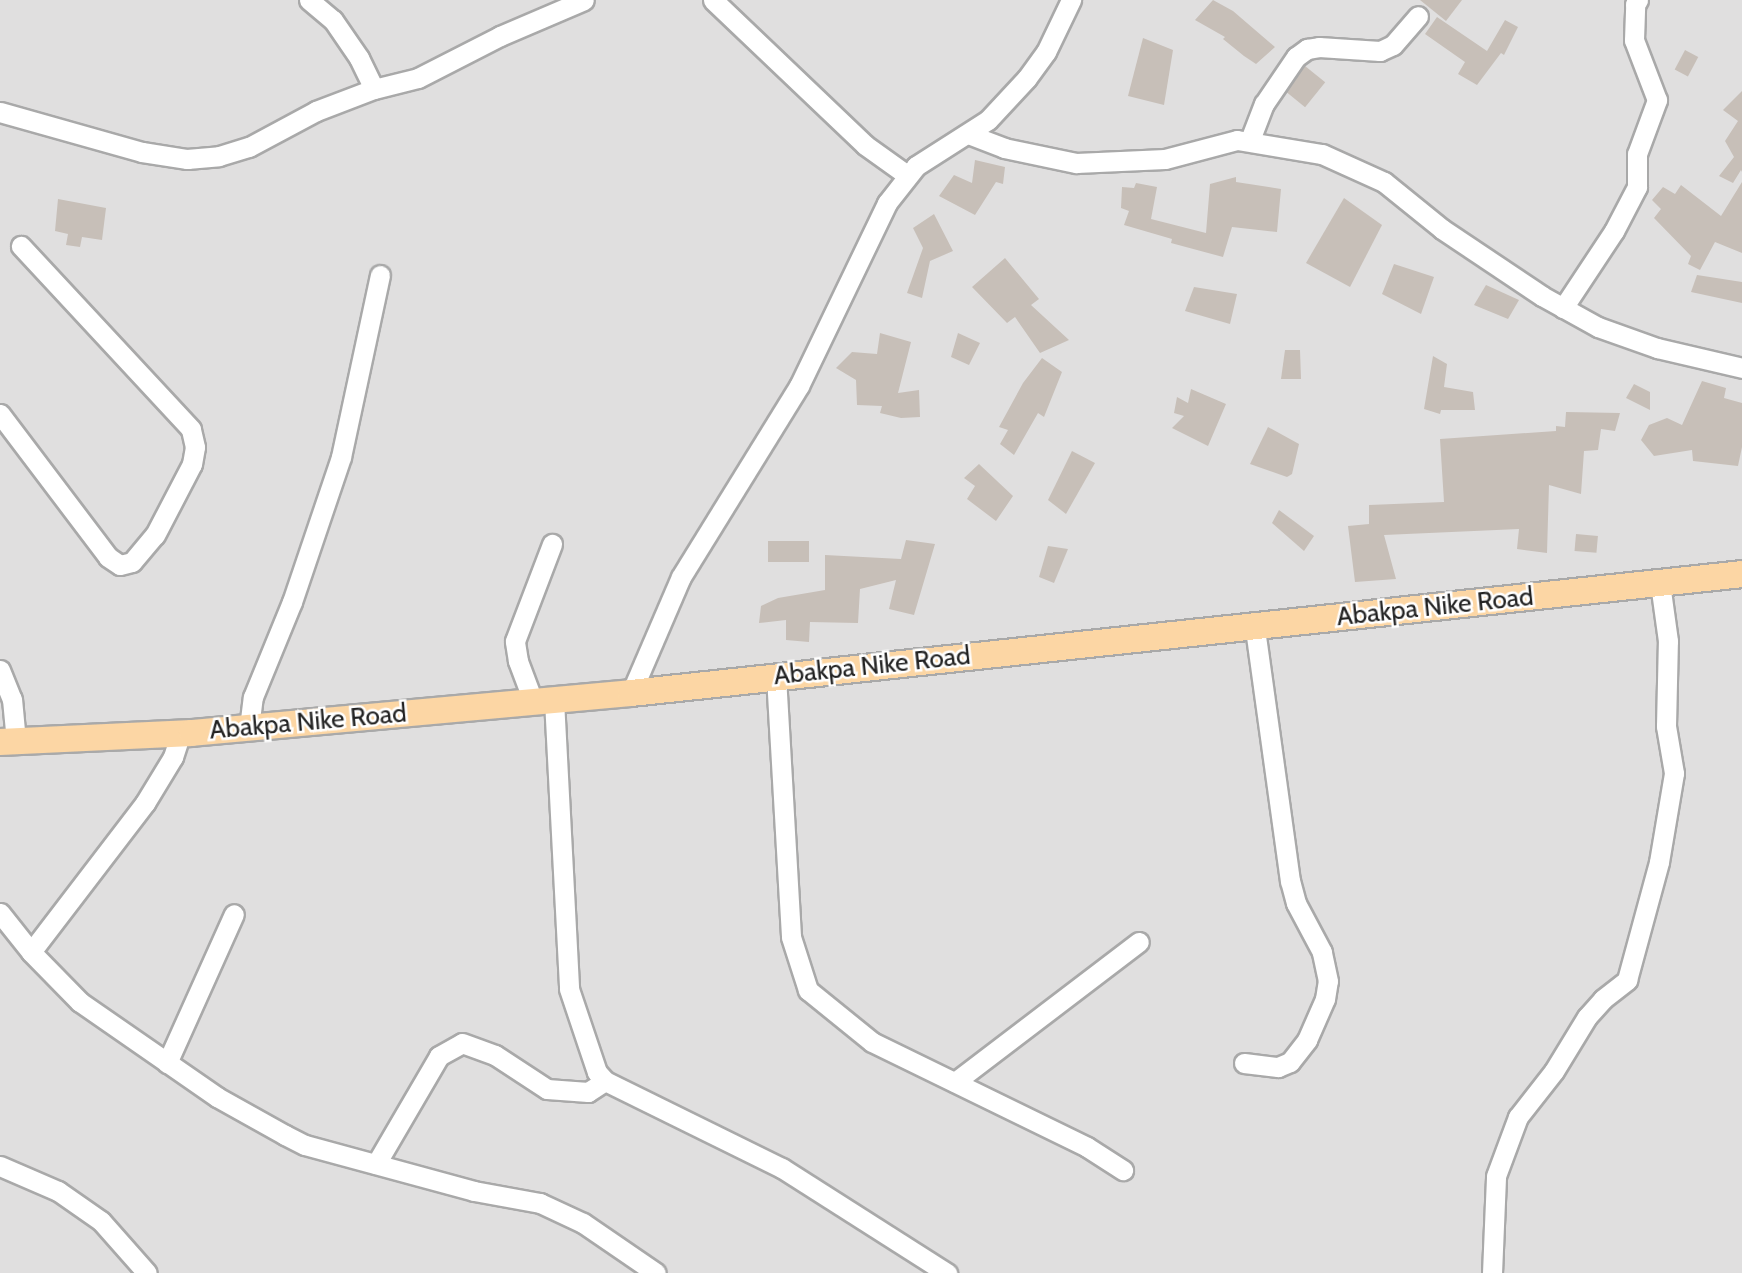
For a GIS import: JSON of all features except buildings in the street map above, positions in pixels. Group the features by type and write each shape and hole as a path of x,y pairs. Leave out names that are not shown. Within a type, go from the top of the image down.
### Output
{"main road":[{"name":"Abakpa Nike Road","path":"8,742 249,728 631,693 1742,574"}],"street":[{"path":"309,0 341,32 374,89"},
{"path":"0,112 142,152 187,159 219,156 248,147 316,111 374,89 418,78 500,36 584,0"},
{"path":"713,0 865,145 907,175"},
{"path":"631,693 681,577 799,386 878,219 907,175 988,120 1027,78 1046,52 1071,0"},
{"path":"1563,308 1614,231 1637,187 1637,154 1657,100 1634,40 1635,4 1638,0"},
{"path":"1250,140 1264,104 1296,57 1307,50 1320,47 1380,51 1393,45 1418,16"},
{"path":"968,134 1004,148 1076,163 1165,159 1225,141 1250,140 1322,154 1371,175 1442,229 1563,308 1619,336 1703,361 1742,368"},
{"path":"0,414 108,557 120,565 132,562 155,535 192,464 195,447 191,429 21,246"},
{"path":"249,728 253,697 292,603 341,457 380,275"},
{"path":"552,544 515,641 518,661 544,700 569,989 589,1054 605,1081 782,1168 947,1273"},
{"path":"1492,1273 1496,1176 1518,1117 1554,1072 1587,1017 1603,999 1627,981 1656,874 1674,773 1666,726 1668,641 1660,583"},
{"path":"1244,1063 1278,1067 1290,1062 1307,1040 1325,999 1328,981 1322,952 1296,903 1290,881 1255,628"},
{"path":"0,670 12,699 8,742"},
{"path":"776,676 791,937 808,989 872,1042 1087,1147 1123,1170"},
{"path":"31,952 145,803 173,757 181,733"},
{"path":"0,913 31,952 80,1002 217,1097 304,1144 474,1191 540,1203 583,1223 656,1273"},
{"path":"167,1063 234,914"},
{"path":"956,1082 1139,942"},
{"path":"376,1164 439,1056 462,1044 495,1055 547,1090 588,1092 605,1081"},
{"path":"0,1166 58,1191 101,1221 147,1273"}],"shaded area":[{"path":"0,0 1742,0 1742,1273 0,1273"}]}
